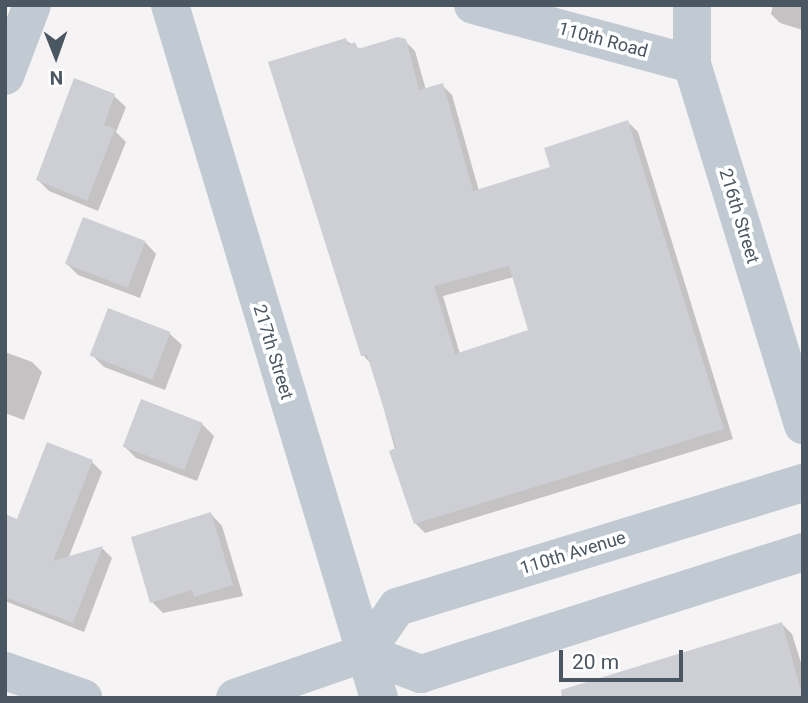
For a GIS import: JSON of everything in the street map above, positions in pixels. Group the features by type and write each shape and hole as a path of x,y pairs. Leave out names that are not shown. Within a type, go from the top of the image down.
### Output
{"street":[{"path":"5,76 32,5"},
{"name":"217th Street","path":"170,5 379,698"},
{"name":"110th Road","path":"474,5 692,64"},
{"name":"216th Street","path":"692,5 692,64 803,425"},
{"name":"110th Avenue","path":"365,653 397,607 803,483"},
{"path":"235,698 365,653 421,674 803,552"},
{"path":"5,670 83,698"}],"building":[{"path":"398,37 406,39 419,90 443,83 473,191 550,167 544,148 628,120 724,429 414,524 389,451 396,448 367,355 361,356 268,62 346,38 348,45 355,42 358,49","holes":["509,266 528,330 455,354 434,286"]},
{"path":"74,78 115,94 104,125 115,129 87,201 36,180"},
{"path":"83,217 146,241 128,288 65,264"},
{"path":"108,308 171,332 152,380 90,356"},
{"path":"141,399 203,423 184,470 123,447"},
{"path":"47,442 93,460 53,561 103,546 73,623 5,597 5,514 17,519"},
{"path":"211,512 233,585 194,597 192,590 150,603 131,537"},
{"path":"782,622 803,698 562,698 561,690"}]}
